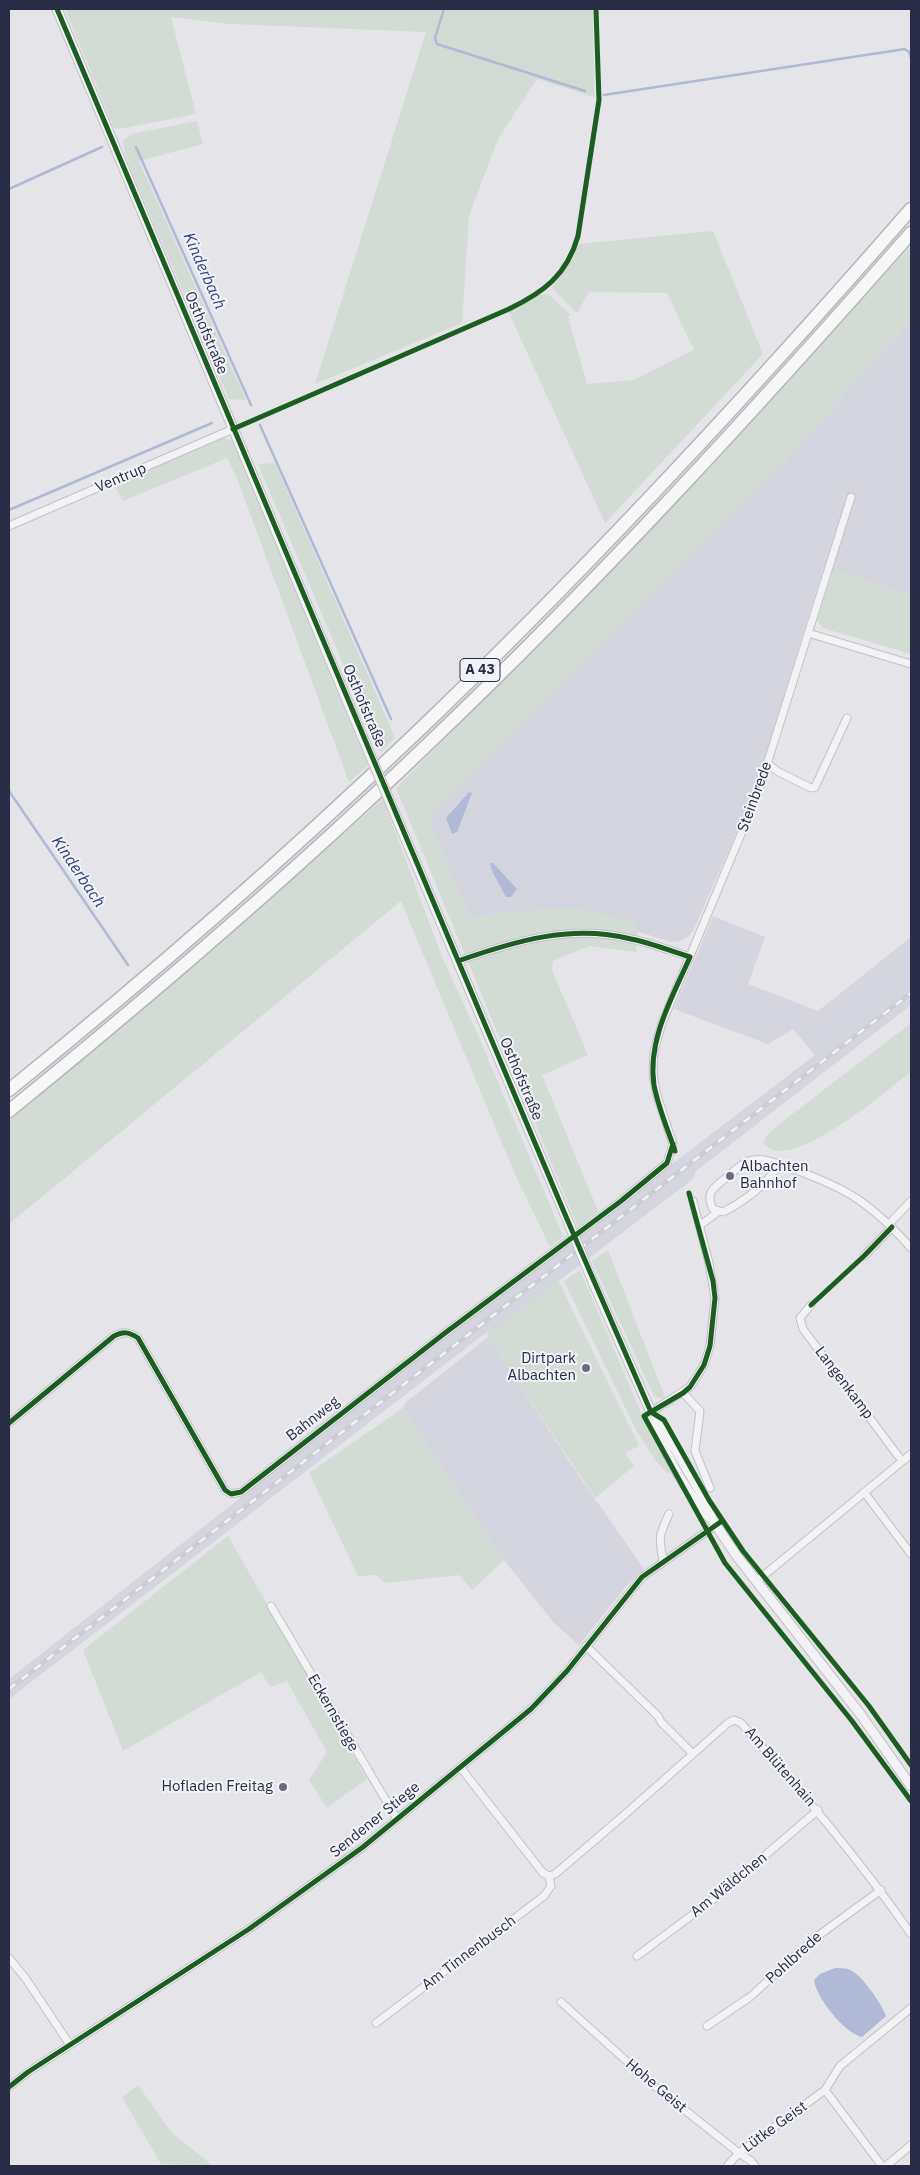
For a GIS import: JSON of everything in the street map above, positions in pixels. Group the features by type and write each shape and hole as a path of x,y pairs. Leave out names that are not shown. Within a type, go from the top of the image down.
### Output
{"highway":[{"name":"A 43","path":"9,1090 97,1019 198,932 301,841 415,734 536,615 642,505 729,412 911,209"},
{"name":"A 43","path":"9,1111 108,1031 209,944 427,745 548,626 646,525 911,233"}],"street":[{"name":"Osthofstraße","path":"56,9 593,1282 651,1412 663,1428 706,1502 714,1523 861,1716 911,1786"},
{"name":"Ventrup","path":"9,526 233,429"},
{"name":"Steinbrede","path":"673,1144 654,1086 654,1051 662,1023 757,796 851,497"},
{"path":"808,632 911,664"},
{"path":"767,763 777,771 811,788 815,787 847,718"},
{"path":"458,961 507,944 542,936 574,933 630,938 690,956"},
{"name":"Bahnweg","path":"9,1423 114,1336 122,1332 130,1332 138,1338 225,1490 232,1494 240,1492 636,1190 667,1163 673,1144"},
{"path":"718,1212 713,1209 709,1199 711,1190 743,1164 754,1160 778,1164 811,1174 857,1197 891,1226 911,1248"},
{"path":"699,1226 718,1212 730,1208 765,1182 773,1174 778,1164"},
{"path":"651,1412 683,1393 698,1377 710,1346 715,1298 711,1272 693,1201"},
{"path":"864,1256 911,1201"},
{"name":"Langenkamp","path":"811,1305 800,1318 803,1329 902,1461"},
{"path":"683,1393 700,1411 695,1451 710,1488"},
{"path":"757,1580 911,1454"},
{"path":"864,1492 911,1554"},
{"path":"663,1561 659,1535 670,1514"},
{"name":"Sendener Stiege","path":"9,2087 70,2045 249,1929 339,1866 531,1709 566,1671 632,1587 714,1523"},
{"name":"Eckernstiege","path":"271,1606 397,1819"},
{"path":"460,1767 543,1873 549,1876 555,1874 615,1824 693,1754 661,1722 658,1716 586,1646"},
{"name":"Am Blütenhain","path":"693,1754 728,1723 734,1720 741,1723 818,1810 881,1890 911,1934"},
{"name":"Am Wäldchen","path":"637,1956 719,1895 818,1810"},
{"name":"Am Tinnenbusch","path":"376,2023 544,1896 550,1890 549,1876"},
{"name":"Pohlbrede","path":"707,2026 750,1997 814,1938 881,1890"},
{"path":"9,1958 26,1979 70,2045"},
{"name":"Hohe Geist","path":"561,2002 652,2084 755,2166"},
{"path":"882,2166 826,2090 840,2066 911,2008"},
{"name":"Lütke Geist","path":"727,2166 739,2153 826,2090"},
{"path":"886,2166 911,2145"}],"shaded area":[{"path":"65,9 593,9 594,97 537,79 498,139 469,216 462,323 315,384 426,32 229,24 171,17 196,114 119,129 114,128"},
{"path":"197,121 203,144 139,161 246,400 229,399 126,158 123,141 131,134"},
{"path":"713,231 763,354 605,523 508,311 538,295 548,294 571,315 568,317 587,384 634,380 694,350 667,293 589,292 577,313 552,287 566,268 578,244"},
{"path":"911,246 911,319 782,464 429,819 470,918 518,911 570,907 637,922 636,952 589,946 553,961 552,970 588,1055 542,1075 598,1211 578,1227 396,788 553,630 650,528"},
{"path":"911,319 911,596 824,566 753,795 694,929 689,936 680,941 671,942 636,931 637,922 518,911 470,918 428,819 782,464"},
{"path":"221,437 233,441 368,765 349,782 238,481 227,458 123,501 114,485"},
{"path":"275,463 395,737 381,753 258,464"},
{"path":"833,569 911,596 911,654 823,628 817,620"},
{"path":"383,799 442,957 478,1035 563,1236 550,1247 514,1172 401,901 9,1224 9,1119 213,950"},
{"path":"713,916 765,937 748,984 818,1011 911,937 911,1005 696,1171 693,1179 493,1331 487,1332 9,1699 9,1679 474,1315 815,1055 793,1029 768,1044 674,1009"},
{"path":"911,1023 911,1072 861,1111 815,1140 793,1149 776,1150 763,1143 767,1135 782,1122"},
{"path":"608,1250 666,1400 654,1396 592,1261"},
{"path":"580,1270 644,1420 671,1471 668,1474 653,1457 636,1430 564,1281"},
{"path":"558,1280 639,1446 625,1453 634,1466 595,1498 488,1337 487,1332 493,1331"},
{"path":"488,1337 579,1476 644,1569 628,1584 579,1645 554,1623 504,1560 403,1408 405,1403"},
{"path":"403,1408 504,1560 472,1590 459,1575 385,1583 376,1575 358,1576 309,1473"},
{"path":"228,1536 367,1779 327,1808 309,1780 327,1752 287,1681 270,1687 261,1672 123,1751 83,1650"},
{"path":"138,2085 171,2132 213,2166 161,2164 122,2097"}],"water":[{"path":"469,792 472,793 457,832 452,834 446,818"},
{"path":"490,863 493,863 517,889 511,897 506,897 492,871"},
{"path":"835,1968 853,1971 875,1997 886,2016 862,2037 839,2022 825,2004 816,1987 814,1980 820,1974"}],"waterway":[{"path":"444,9 435,38 437,44 585,91"},
{"path":"604,95 905,49 909,52 911,58"},
{"name":"Kinderbach","path":"9,189 102,147"},
{"name":"Kinderbach","path":"136,147 251,405"},
{"name":"Kinderbach","path":"9,510 212,423"},
{"path":"260,425 391,719"},
{"name":"Kinderbach","path":"9,791 128,965"}],"railway":[{"path":"9,1689 911,993"}],"cycle path":[{"path":"57,9 567,1219 651,1412"},
{"path":"233,429 522,303 543,289 561,272 568,261 578,236 599,100 596,9"},
{"path":"458,961 522,941 565,934 587,933 638,941 690,957 669,1003 654,1052 654,1085 675,1151"},
{"path":"9,1423 114,1336 121,1333 129,1333 138,1338 225,1490 231,1494 241,1492 445,1333 621,1201 667,1163 673,1144"},
{"path":"689,1193 713,1281 715,1298 710,1346 704,1365 690,1387 644,1416 725,1563 852,1721 911,1801"},
{"path":"811,1305 892,1227"},
{"path":"651,1412 664,1420 709,1500 743,1551 869,1706 911,1765"},
{"path":"9,2087 28,2072 249,1929 363,1847 531,1709 567,1671 642,1577 722,1521"}],"place":[{"name":"Albachten Bahnhof","path":"730,1176"},
{"name":"Dirtpark Albachten","path":"586,1368"},
{"name":"Hofladen Freitag","path":"283,1787"}]}
